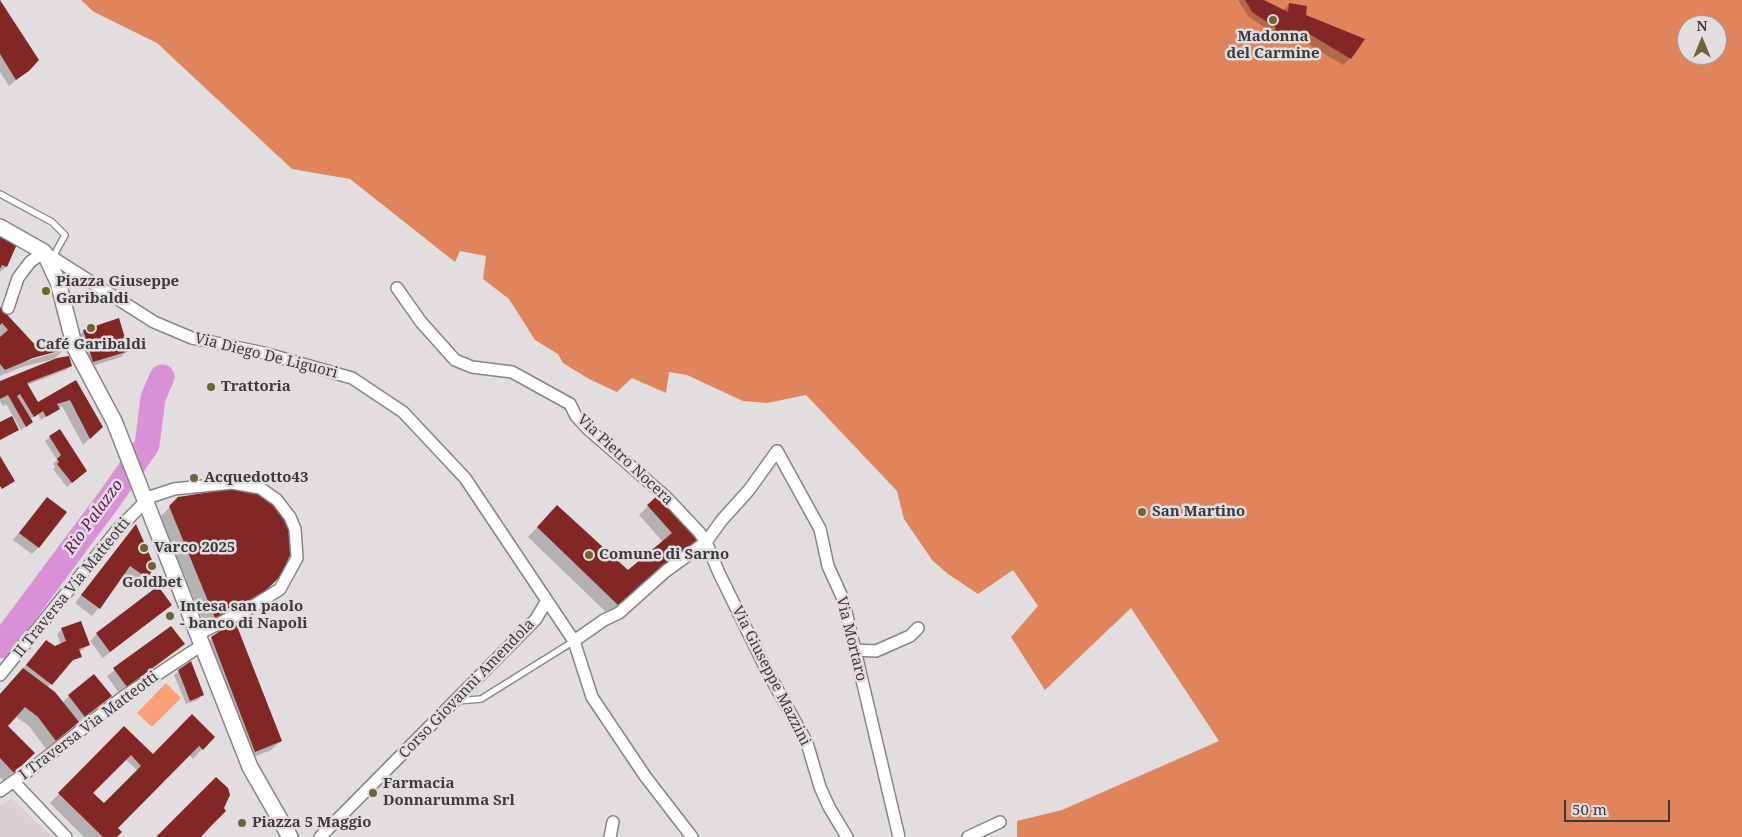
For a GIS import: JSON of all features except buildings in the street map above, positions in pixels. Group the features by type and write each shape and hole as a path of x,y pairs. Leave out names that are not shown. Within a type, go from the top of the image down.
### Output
{"street":[{"name":"Via Diego De Liguori","path":"0,227 154,322 192,338 264,353 352,378 403,412 465,478 546,602 574,641 592,697 645,776 692,837"},
{"path":"8,308 18,278 30,262 48,255 58,282 76,348 114,421 250,767 290,837"},
{"path":"58,282 66,278 82,276"},
{"name":"Via Pietro Nocera","path":"397,288 421,322 455,360 472,367 512,372 570,404 576,416 616,455 666,497 706,542"},
{"name":"Via Mortaro","path":"706,542 722,520 749,490 777,452 820,529 828,566 843,599 899,837"},
{"name":"I Traversa Via Matteotti","path":"1,789 14,782 200,639 280,589 297,558 295,529 290,517 277,500 260,488 232,482 143,495"},
{"name":"II Traversa Via Matteotti","path":"0,674 118,529 143,495"},
{"path":"574,641 604,620 619,613 660,577 706,542"},
{"name":"Via Giuseppe Mazzini","path":"706,542 766,669 807,743 820,787 829,807 847,837"},
{"name":"Corso Giovanni Amendola","path":"320,837 536,619 546,602"},
{"path":"854,650 876,651 910,636 918,628"},
{"path":"14,782 66,837"},
{"path":"610,837 613,822"},
{"path":"968,837 1000,822"}],"lane":[{"path":"0,194 52,222 65,235 48,255"},
{"path":"456,701 481,698 574,641"}],"shaded area":[{"path":"81,0 1742,0 1742,837 1017,837 1017,821 1062,810 1219,741 1131,608 1045,690 1011,637 1038,606 1013,570 978,594 948,574 932,560 904,519 897,491 806,395 767,403 743,401 687,375 669,372 666,393 632,378 617,392 589,379 563,363 558,354 535,340 509,299 483,279 486,256 460,251 455,262 350,179 292,169 157,43 94,12"},
{"path":"166,683 181,698 152,727 137,713"},
{"path":"11,798 53,837 0,837 0,806"}],"waterway":[{"name":"Rio Palazzo","path":"0,646 111,497 147,445 153,398 162,377"}],"place":[{"name":"Madonna del Carmine","path":"1273,20"},
{"name":"Piazza Giuseppe Garibaldi","path":"46,291"},
{"name":"Café Garibaldi","path":"91,328"},
{"name":"Trattoria","path":"211,387"},
{"name":"Acquedotto43","path":"194,478"},
{"name":"San Martino","path":"1142,512"},
{"name":"Varco 2025","path":"144,548"},
{"name":"Comune di Sarno","path":"589,555"},
{"name":"Goldbet","path":"152,566"},
{"name":"Intesa san paolo - banco di Napoli","path":"170,616"},
{"name":"Farmacia Donnarumma Srl","path":"373,793"},
{"name":"Piazza 5 Maggio","path":"242,823"}]}
